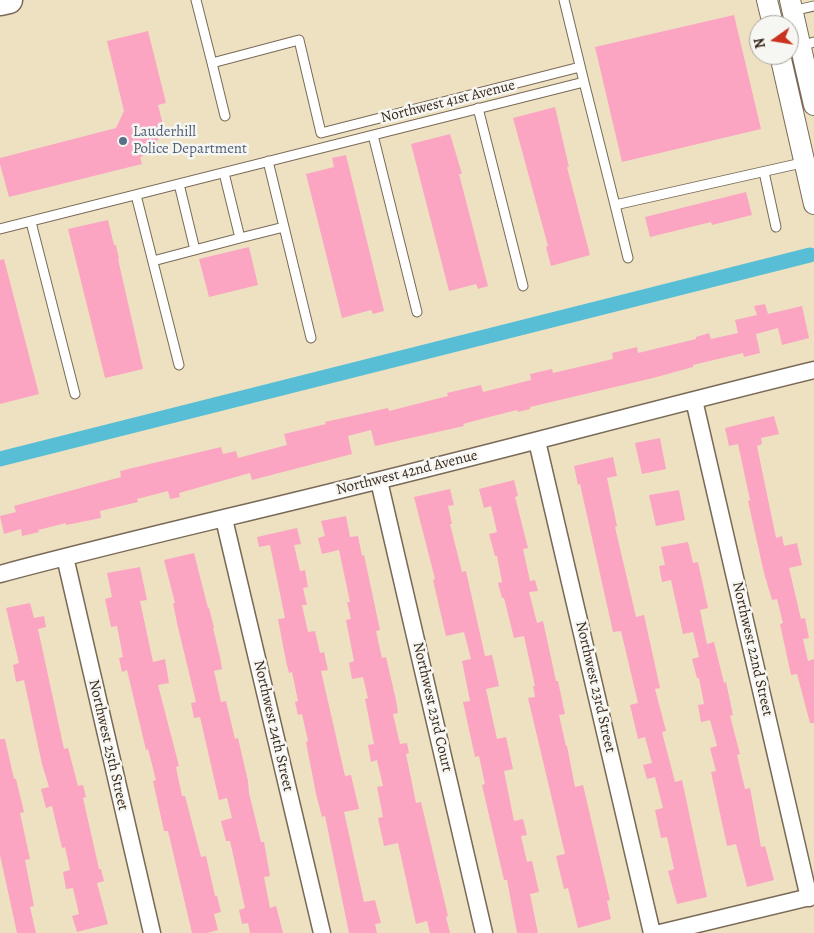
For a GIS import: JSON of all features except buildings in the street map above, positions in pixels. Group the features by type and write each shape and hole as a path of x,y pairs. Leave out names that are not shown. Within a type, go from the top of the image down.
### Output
{"main road":[{"path":"0,2 9,0"}],"street":[{"path":"766,0 770,15"},
{"path":"791,6 814,105"},
{"path":"783,65 809,162 814,204"},
{"name":"Northwest 42nd Avenue","path":"0,574 537,441 814,370"},
{"name":"Northwest 22nd Street","path":"694,400 811,897"},
{"name":"Northwest 23rd Street","path":"537,441 652,933"},
{"name":"Northwest 23rd Court","path":"379,480 484,933"},
{"name":"Northwest 24th Street","path":"224,519 322,933"},
{"name":"Northwest 25th Street","path":"65,557 152,933"},
{"path":"660,933 811,897"}],"lane":[{"path":"196,0 225,116"},
{"path":"564,0 628,258"},
{"path":"791,6 814,6"},
{"path":"212,63 299,40 321,133 580,67"},
{"name":"Northwest 41st Avenue","path":"0,229 584,82"},
{"path":"478,108 523,286"},
{"path":"373,135 417,312"},
{"path":"268,161 311,338"},
{"path":"615,205 809,162"},
{"path":"224,172 240,238"},
{"path":"764,172 776,227"},
{"path":"178,184 195,250"},
{"path":"136,195 179,365"},
{"path":"31,222 75,394"},
{"path":"153,261 284,227"}],"waterway":[{"path":"0,459 810,255"}],"place":[{"name":"Lauderhill Police Department","path":"123,141"}]}
